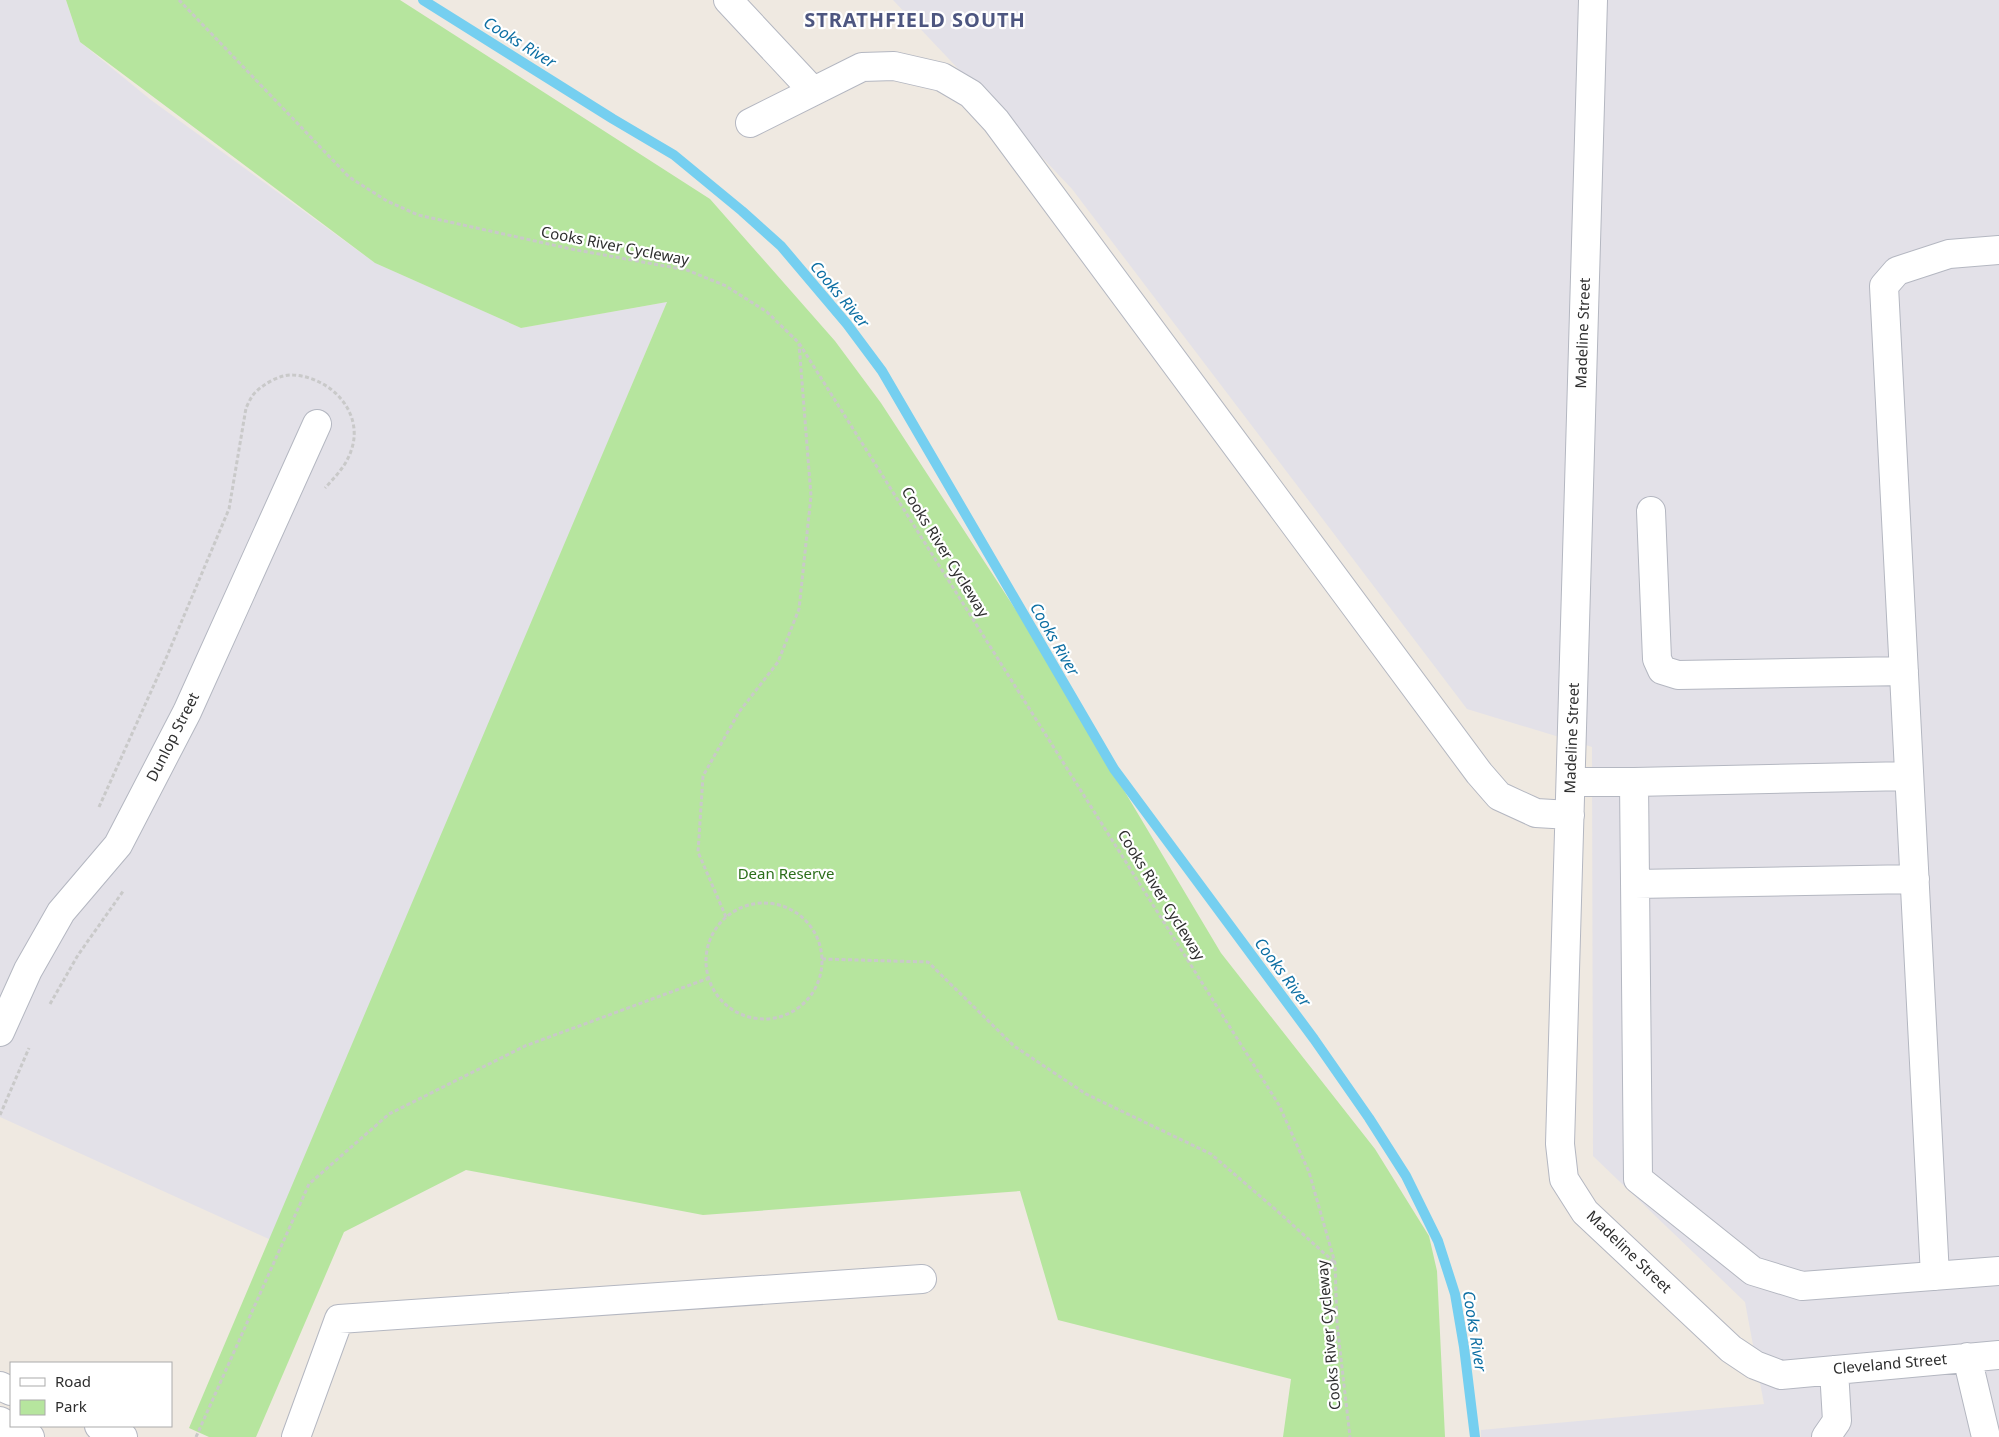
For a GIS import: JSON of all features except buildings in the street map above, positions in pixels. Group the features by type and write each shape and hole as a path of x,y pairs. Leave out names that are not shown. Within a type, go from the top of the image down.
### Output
{"street":[{"path":"728,0 813,91"},
{"name":"Madeline Street","path":"1593,0 1560,1144 1564,1179 1585,1212 1731,1349 1755,1365 1781,1375"},
{"path":"750,123 862,67 894,66 942,77 971,94 996,121 1479,773 1499,796 1536,813 1570,815"},
{"path":"1935,1276 1884,286 1897,271 1949,254 1999,250"},
{"name":"Dunlop Street","path":"0,1032 28,970 61,912 118,845 187,712 317,424"},
{"path":"1651,511 1658,659 1662,670 1678,675 1904,671"},
{"path":"1571,782 1909,776"},
{"path":"1634,782 1638,1179 1753,1271 1802,1286 1999,1271"},
{"path":"1635,884 1915,879"},
{"path":"296,1437 339,1319 922,1279"},
{"name":"Cleveland Street","path":"1781,1375 1999,1354"},
{"path":"1967,1357 1986,1437"},
{"path":"1826,1437 1837,1421 1834,1370"},
{"path":"11,1427 30,1437"},
{"path":"101,1427 123,1437"}],"path":[{"name":"Cooks River Cycleway","path":"180,0 349,178 386,201 428,217 571,250 687,270 726,286 767,312 799,343 1279,1105 1308,1172 1336,1263 1337,1324 1350,1437"},
{"path":"726,917 698,852 703,776 739,712 778,662 799,609 811,496 799,343"},
{"path":"760,903 778,905 796,912 809,925 818,940 822,958 820,977 813,994 800,1007 783,1016 765,1020 747,1016 730,1008 717,996 708,978 706,962 708,945 715,930 726,917 742,908 760,903"},
{"path":"822,958 928,962 1014,1046 1086,1094 1211,1154 1336,1263"},
{"path":"196,1437 309,1184 389,1114 525,1046 708,978"}],"shaded area":[{"path":"0,0 66,0 80,42 151,100 375,263 521,328 667,302 271,1240 0,1117"},
{"path":"893,0 1999,0 1999,1437 1481,1437 1481,1430 1764,1404 1745,1302 1593,1156 1592,747 1467,709 1072,189"}],"green space":[{"name":"Dean Reserve","path":"66,0 400,0 710,199 835,341 881,403 1023,621 1221,953 1375,1149 1429,1236 1437,1271 1445,1437 1283,1437 1291,1379 1058,1320 1020,1191 703,1215 466,1170 344,1232 256,1437 209,1437 189,1428 667,302 521,328 375,263 80,42"}],"waterway":[{"name":"Cooks River","path":"423,0 674,155 781,246 847,324 882,371 1114,769 1314,1039 1369,1118 1406,1176 1438,1241 1455,1294 1464,1347 1475,1437"}],"district":[{"name":"STRATHFIELD SOUTH","path":"915,20"}]}
